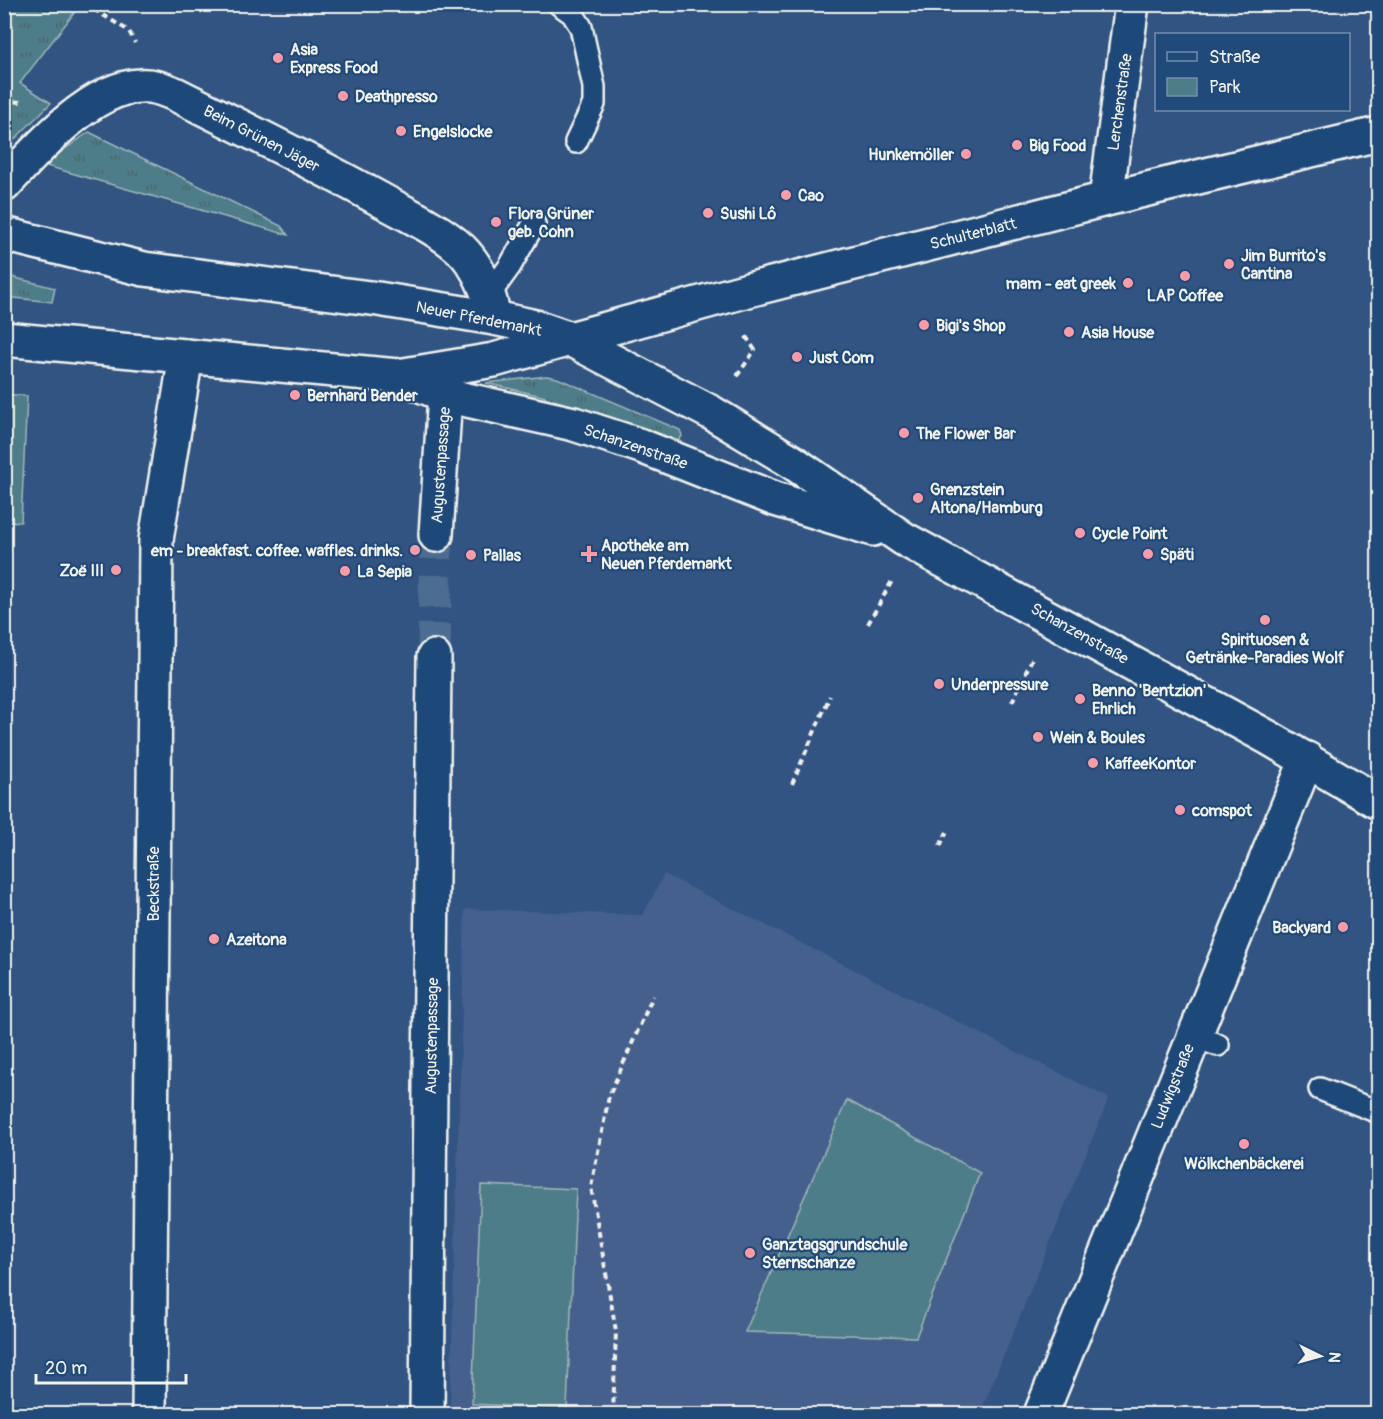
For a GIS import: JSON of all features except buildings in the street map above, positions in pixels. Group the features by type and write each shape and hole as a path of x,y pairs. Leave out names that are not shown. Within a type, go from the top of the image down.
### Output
{"street":[{"name":"Lerchenstraße","path":"1106,199 1132,4"},
{"name":"Beim Grünen Jäger","path":"4,185 40,146 77,115 107,94 138,86 156,87 175,94 344,179 417,220 460,248 481,276 492,306"},
{"name":"Schulterblatt","path":"568,338 1106,199 1378,134"},
{"name":"Neuer Pferdemarkt","path":"4,234 144,269 378,299 492,306 536,327 568,338"},
{"name":"Neuer Pferdemarkt","path":"4,339 399,376 494,360 568,338"},
{"name":"Schanzenstraße","path":"568,338 712,413 791,461 904,539 1052,617 1307,759 1378,802"},
{"name":"Beckstraße","path":"149,1414 156,540 186,356"},
{"name":"Schanzenstraße","path":"399,376 445,395 584,428 651,450 775,499 904,539"},
{"name":"Augustenpassage","path":"436,535 445,395"},
{"name":"Augustenpassage","path":"427,1414 434,657"},
{"name":"Ludwigstraße","path":"1041,1414 1205,1040 1307,759"}],"lane":[{"path":"560,4 572,13 581,27 594,87 594,104 576,142"},
{"path":"492,306 510,266 534,224"},
{"path":"1320,1089 1378,1112"}],"path":[{"path":"85,4 129,31 137,49 138,86"},
{"path":"732,384 755,350 743,332"},
{"path":"792,784 830,696"},
{"path":"940,846 947,832"},
{"path":"614,1414 616,1331 591,1187 609,1096 653,996"}],"shaded area":[{"name":"Ganztagsgrundschule Sternschanze","path":"664,874 1109,1098 980,1414 592,1414 591,1411 450,1407 465,909 643,915"}],"green space":[{"path":"15,4 78,8 20,83 51,103 5,149 5,13"},
{"path":"89,132 281,226 288,235 43,165"},
{"path":"4,275 55,288 52,302 5,297"},
{"path":"547,376 557,378 680,430 682,436 677,442 542,396 486,383"},
{"path":"5,394 27,396 21,522 5,521"},
{"path":"847,1100 980,1173 916,1337 745,1332"},
{"path":"481,1185 576,1189 567,1409 472,1404"}],"tunnel":[{"path":"434,657 436,535"}],"place":[{"name":"Asia Express Food","path":"278,58"},
{"name":"Deathpresso","path":"343,96"},
{"name":"Engelslocke","path":"401,131"},
{"name":"Big Food","path":"1017,145"},
{"name":"Hunkemöller","path":"966,154"},
{"name":"Cao","path":"786,195"},
{"name":"Sushi Lô","path":"708,213"},
{"name":"Flora Grüner geb. Cohn","path":"496,222"},
{"name":"Jim Burrito's Cantina","path":"1229,264"},
{"name":"LAP Coffee","path":"1185,276"},
{"name":"mam - eat greek","path":"1128,283"},
{"name":"Bigi's Shop","path":"924,325"},
{"name":"Asia House","path":"1069,332"},
{"name":"Just Com","path":"797,357"},
{"name":"Bernhard Bender","path":"295,395"},
{"name":"The Flower Bar","path":"904,433"},
{"name":"Grenzstein Altona/Hamburg","path":"918,498"},
{"name":"Cycle Point","path":"1080,533"},
{"name":"em - breakfast. coffee. waffles. drinks.","path":"415,550"},
{"name":"Apotheke am Neuen Pferdemarkt","path":"589,554"},
{"name":"Späti","path":"1148,554"},
{"name":"Pallas","path":"471,555"},
{"name":"Zoë III","path":"116,570"},
{"name":"La Sepia","path":"345,571"},
{"name":"Spirituosen & Getränke-Paradies Wolf","path":"1265,620"},
{"name":"Underpressure","path":"939,684"},
{"name":"Benno 'Bentzion' Ehrlich","path":"1080,699"},
{"name":"Wein & Boules","path":"1038,737"},
{"name":"KaffeeKontor","path":"1093,763"},
{"name":"comspot","path":"1180,810"},
{"name":"Backyard","path":"1343,927"},
{"name":"Azeitona","path":"214,939"},
{"name":"Wölkchenbäckerei","path":"1244,1144"},
{"name":"Ganztagsgrundschule Sternschanze","path":"750,1253"}]}
